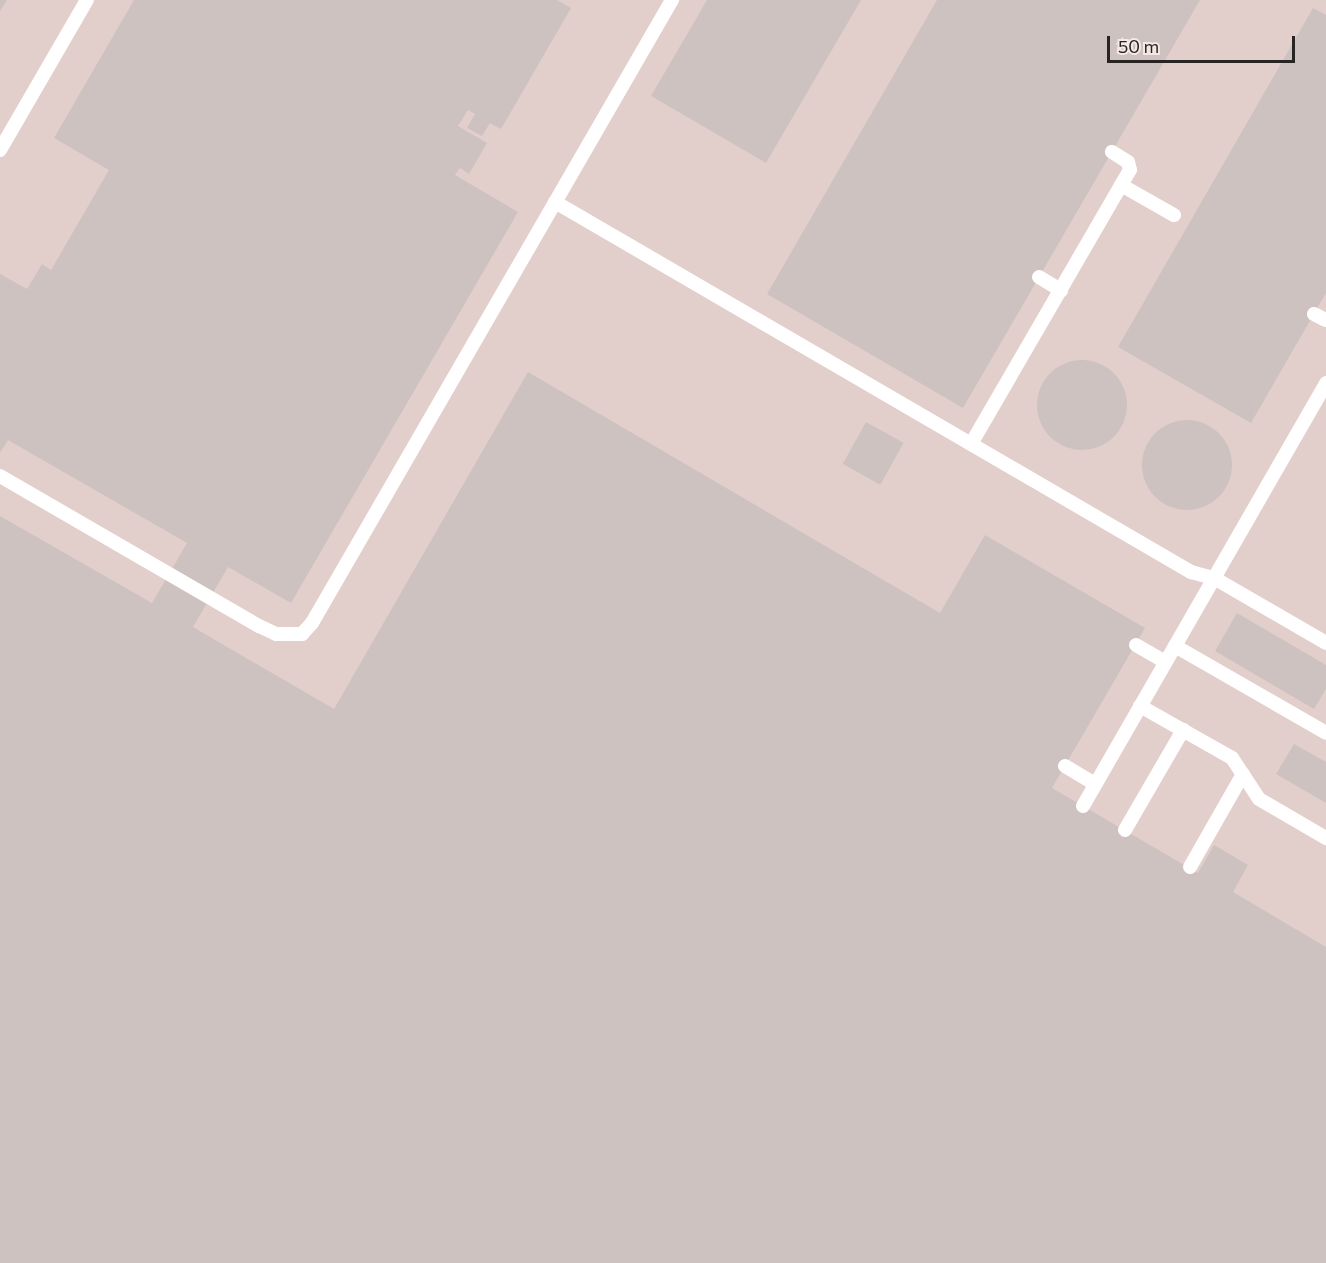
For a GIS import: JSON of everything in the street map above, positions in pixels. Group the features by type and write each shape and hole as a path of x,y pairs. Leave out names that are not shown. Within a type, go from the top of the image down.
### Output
{"lane":[{"path":"0,150 87,0"},
{"path":"0,476 259,626 276,634 302,634 312,623 672,0"},
{"path":"971,444 1131,165 1112,152"},
{"path":"1121,185 1174,215"},
{"path":"555,202 1191,572 1214,578 1326,643"},
{"path":"1039,277 1061,290"},
{"path":"1083,806 1326,383"},
{"path":"1136,645 1165,662"},
{"path":"1175,646 1326,733"},
{"path":"1140,706 1232,758 1259,799 1326,838"},
{"path":"1125,830 1183,730"},
{"path":"1065,766 1095,784"},
{"path":"1190,867 1243,774"}],"shaded area":[{"path":"0,0 1326,0 1326,1263 0,1263"}],"building":[{"path":"0,0 7,0 0,11"},
{"path":"134,0 557,0 571,8 501,129 490,123 482,136 467,128 475,114 468,110 458,126 487,143 469,174 460,168 455,175 518,212 291,603 228,567 193,627 334,709 528,372 940,613 985,535 1145,628 1052,788 1198,873 1214,845 1248,865 1233,892 1326,947 1326,1263 0,1263 0,516 152,603 187,543 8,440 0,453 0,274 27,289 42,264 51,270 109,170 54,138"},
{"path":"707,0 861,0 766,163 651,96"},
{"path":"937,0 1200,0 963,408 767,294"},
{"path":"1313,8 1326,15 1326,293 1251,423 1118,347"},
{"path":"1082,360 1099,364 1114,373 1123,388 1127,405 1123,422 1114,437 1099,446 1082,450 1065,446 1050,437 1041,422 1037,405 1041,388 1050,373 1065,364"},
{"path":"1187,420 1204,424 1219,433 1228,448 1232,465 1228,482 1219,497 1204,506 1187,510 1170,506 1155,497 1146,482 1142,465 1146,448 1155,433 1170,424"},
{"path":"866,422 904,443 880,485 843,464"},
{"path":"1237,613 1326,665 1326,689 1314,709 1215,651"},
{"path":"1294,744 1326,762 1326,803 1276,774"}]}
